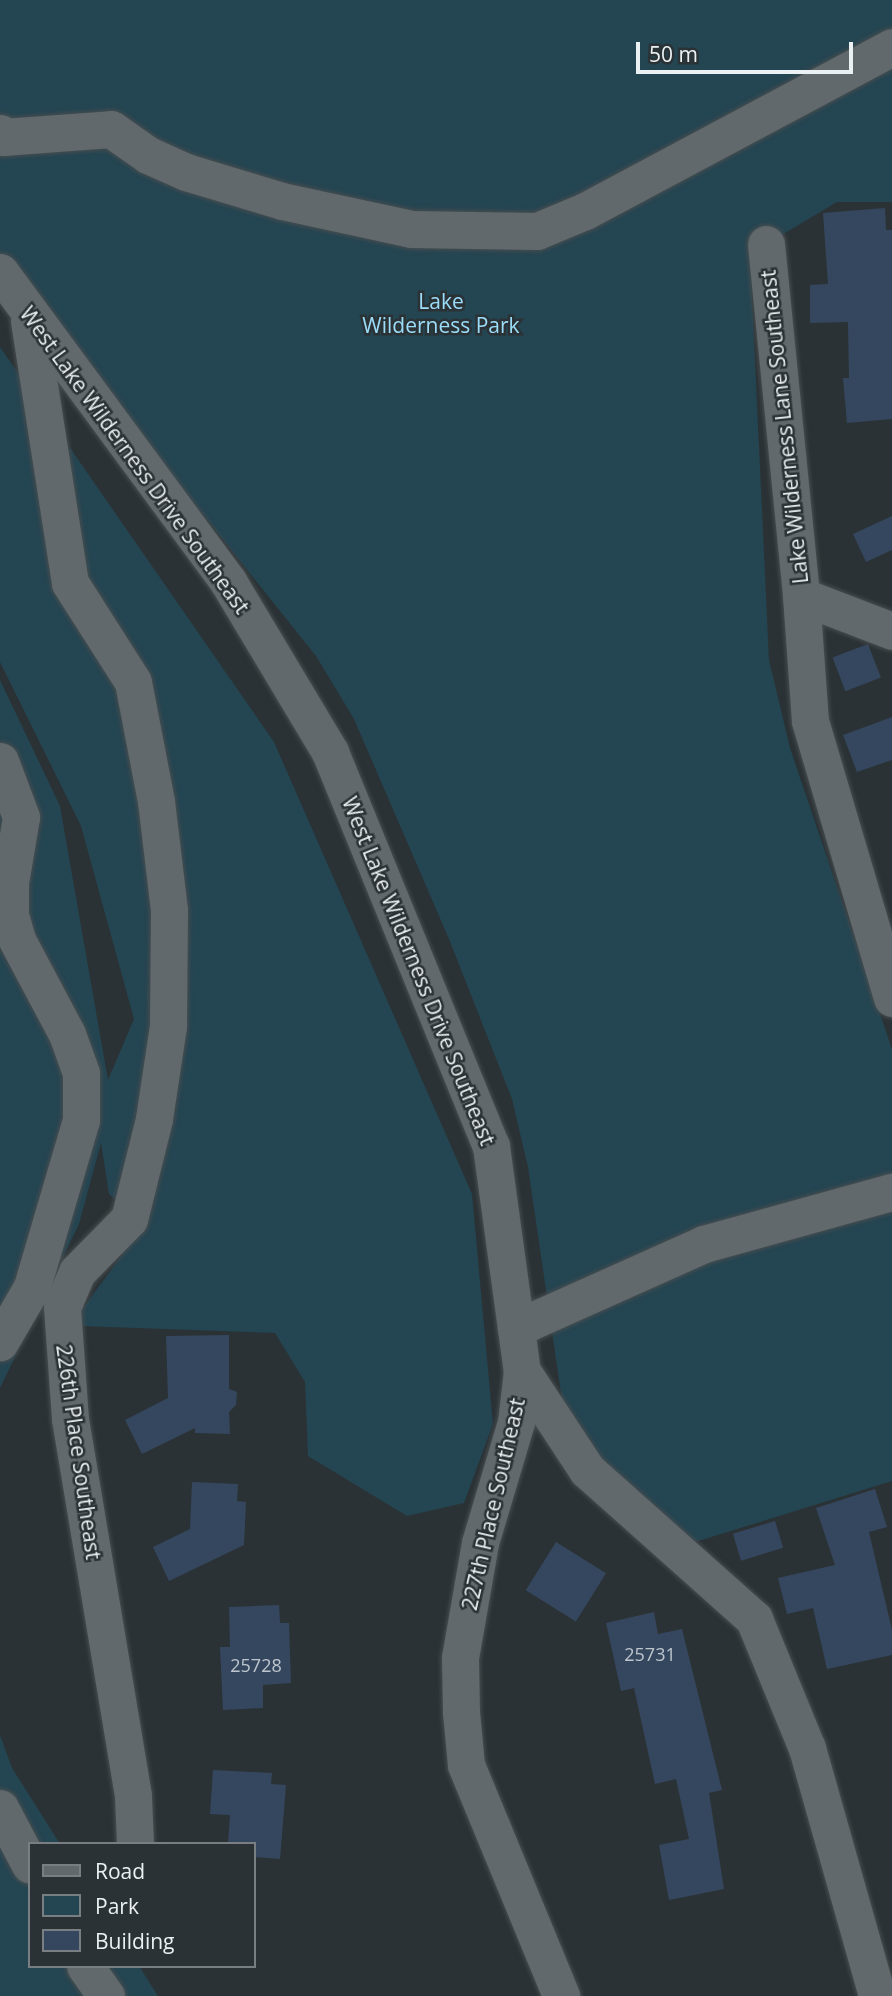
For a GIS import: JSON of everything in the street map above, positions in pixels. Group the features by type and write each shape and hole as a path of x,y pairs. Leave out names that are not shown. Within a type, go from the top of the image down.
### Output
{"street":[{"path":"0,133 3,136 111,129 148,155 186,172 282,201 411,229 537,231 585,211 886,51"},
{"name":"Lake Wilderness Lane Southeast","path":"766,244 801,596 892,631"},
{"name":"West Lake Wilderness Drive Southeast","path":"0,272 229,583 330,752 491,1146 522,1371 587,1470 754,1619 807,1748 877,1996"},
{"name":"226th Place Southeast","path":"28,313 71,583 133,682 156,801 169,910 168,1026 154,1119 129,1219 77,1272 62,1307 71,1419 133,1796 135,1842"},
{"path":"801,596 810,721 892,999"},
{"path":"0,761 21,817 10,883 10,915 16,940 66,1034 81,1073 81,1120 32,1287 0,1342"},
{"path":"516,1328 704,1244 892,1192"},
{"name":"227th Place Southeast","path":"522,1371 516,1422 480,1543 460,1658 461,1712 466,1765 561,1996"},
{"path":"0,1808 28,1861"},
{"path":"86,1968 106,1996"}],"green space":[{"name":"Lake Wilderness Park","path":"0,0 892,0 892,202 837,202 750,254 769,660 790,748 892,1049 892,1481 692,1543 617,1487 562,1400 528,1167 512,1099 449,939 354,719 316,656 41,312 0,253"},
{"path":"0,347 274,742 472,1194 493,1424 464,1503 407,1516 308,1456 305,1382 275,1333 80,1326 77,1316 145,1224 109,1194 101,1143 79,1224 0,1388 0,680 60,806 108,1080 134,1019 81,826 0,662"},
{"path":"0,1735 12,1768 59,1842 28,1842 28,1968 140,1968 158,1996 0,1996"}],"building":[{"path":"885,208 886,230 892,230 892,419 847,423 843,378 849,378 848,322 810,323 810,285 828,284 823,213"},
{"path":"892,516 892,550 866,562 853,534"},
{"path":"868,644 881,678 845,691 833,658"},
{"path":"892,717 892,760 857,772 843,735"},
{"path":"229,1335 229,1389 237,1392 236,1405 229,1412 230,1434 195,1433 195,1428 142,1454 125,1420 168,1398 166,1336"},
{"path":"192,1482 238,1484 237,1501 246,1502 244,1545 169,1581 153,1547 190,1529"},
{"path":"875,1489 887,1527 869,1532 892,1630 892,1655 827,1669 813,1608 787,1614 778,1578 835,1565 816,1508"},
{"path":"775,1521 783,1548 741,1561 733,1534"},
{"path":"556,1542 606,1573 576,1622 526,1590"},
{"path":"279,1605 280,1623 289,1623 291,1683 263,1685 263,1708 223,1710 220,1647 230,1647 229,1607"},
{"path":"654,1612 658,1634 682,1629 722,1790 709,1793 724,1889 669,1900 659,1845 689,1839 676,1779 655,1784 634,1688 621,1691 606,1623"},
{"path":"213,1770 272,1773 271,1784 286,1785 280,1859 256,1857 256,1842 228,1842 230,1815 210,1814"}]}
